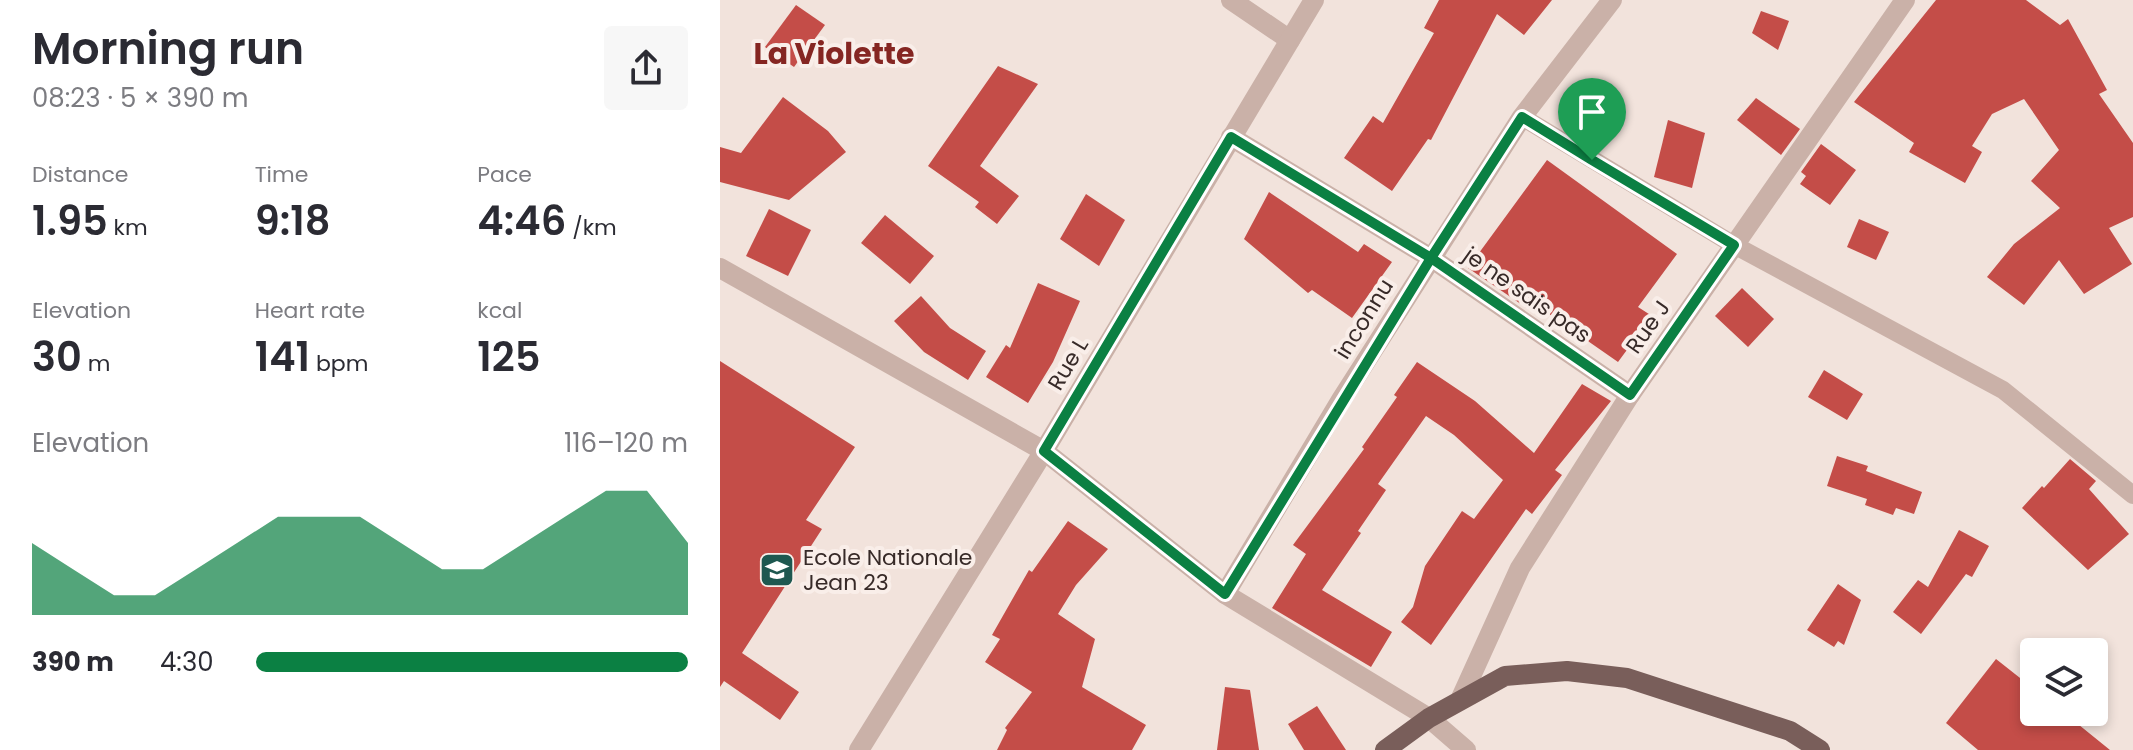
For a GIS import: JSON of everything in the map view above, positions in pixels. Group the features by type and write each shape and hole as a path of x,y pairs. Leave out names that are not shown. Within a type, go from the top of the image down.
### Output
{"main road":[{"path":"1385,750 1461,698 1505,676 1567,671 1627,678 1790,731 1820,750"}],"street":[{"path":"1231,0 1290,40"},
{"name":"Rue L","path":"859,750 1044,451 1314,0"},
{"name":"inconnu","path":"1225,594 1431,258 1522,117 1612,0"},
{"name":"Rue J","path":"1461,698 1520,568 1630,395 1905,0"},
{"name":"je ne sais pas","path":"1231,137 1431,258 1630,395"},
{"path":"720,268 1044,451 1225,594 1429,718 1466,750"}],"lane":[{"path":"1522,117 1734,245 2003,390 2133,495"}],"building":[{"path":"1439,0 1552,0 1524,35 1497,14 1431,140 1428,139 1392,191 1344,158 1373,116 1383,123 1434,33 1424,28"},
{"path":"1936,0 2026,0 2060,25 2068,19 2107,90 2099,94 2133,143 2133,217 2109,228 2132,264 2084,294 2059,260 2024,305 1987,277 2014,244 2060,208 2031,181 2059,150 2024,99 1992,114 1972,146 1982,152 1965,183 1909,152 1914,143 1854,102"},
{"path":"796,5 825,25 794,67 765,47"},
{"path":"1761,11 1789,21 1778,50 1752,33"},
{"path":"998,66 1038,84 980,166 1019,196 997,224 975,207 979,202 928,166"},
{"path":"783,97 828,131 846,152 789,200 720,182 720,147 741,153"},
{"path":"1756,98 1800,129 1781,155 1737,120"},
{"path":"1668,120 1705,133 1692,188 1654,177"},
{"path":"1821,144 1856,170 1830,205 1800,184 1806,176 1801,172"},
{"path":"1547,160 1677,254 1638,307 1652,316 1618,362 1539,307 1534,313 1468,268"},
{"path":"1269,192 1358,252 1364,244 1392,262 1352,318 1312,290 1308,293 1244,239"},
{"path":"1086,194 1125,220 1099,266 1060,239"},
{"path":"769,209 811,230 788,276 746,256"},
{"path":"885,215 934,256 910,284 861,243"},
{"path":"1859,219 1889,232 1876,260 1847,247"},
{"path":"1038,283 1080,301 1053,362 1028,403 986,377 1006,345 1010,348"},
{"path":"1742,288 1774,319 1748,347 1715,316"},
{"path":"921,296 950,328 986,351 968,380 924,352 894,321"},
{"path":"720,361 855,447 806,520 822,529 742,653 799,692 780,720 724,681 720,687"},
{"path":"1417,362 1475,401 1534,453 1582,384 1611,401 1555,470 1562,475 1532,514 1526,509 1431,645 1401,622 1413,607 1425,566 1462,511 1474,519 1503,480 1454,435 1426,416 1378,484 1386,490 1322,590 1392,632 1371,667 1272,608 1306,554 1293,545 1364,449 1362,447"},
{"path":"1824,370 1863,394 1847,420 1808,397"},
{"path":"1837,456 1868,466 1866,471 1922,492 1914,514 1896,508 1893,515 1865,505 1867,499 1827,486"},
{"path":"2070,459 2096,481 2089,489 2129,534 2088,570 2022,508"},
{"path":"1068,521 1108,549 1076,585 1058,614 1095,639 1082,687 1146,725 1132,750 997,750 1007,730 1005,728 1032,692 985,662 1000,639 992,635 1029,570 1032,572"},
{"path":"1959,530 1989,546 1972,577 1966,574 1921,634 1893,612 1918,580 1928,587"},
{"path":"1838,584 1861,600 1844,645 1838,641 1834,647 1807,630"},
{"path":"1996,659 2020,678 2020,726 2080,726 2110,750 1978,750 1946,723"},
{"path":"1225,687 1250,690 1259,750 1217,750"},
{"path":"1317,706 1346,750 1304,750 1288,724"}],"place":[{"name":"Ecole Nationale Jean 23","path":"777,570"}],"district":[{"name":"La Violette","path":"834,53"}],"route":[{"path":"1592,160 1522,117 1431,258 1231,137 1044,451 1225,594 1341,400 1431,258 1630,395 1734,245 1592,160"}]}
